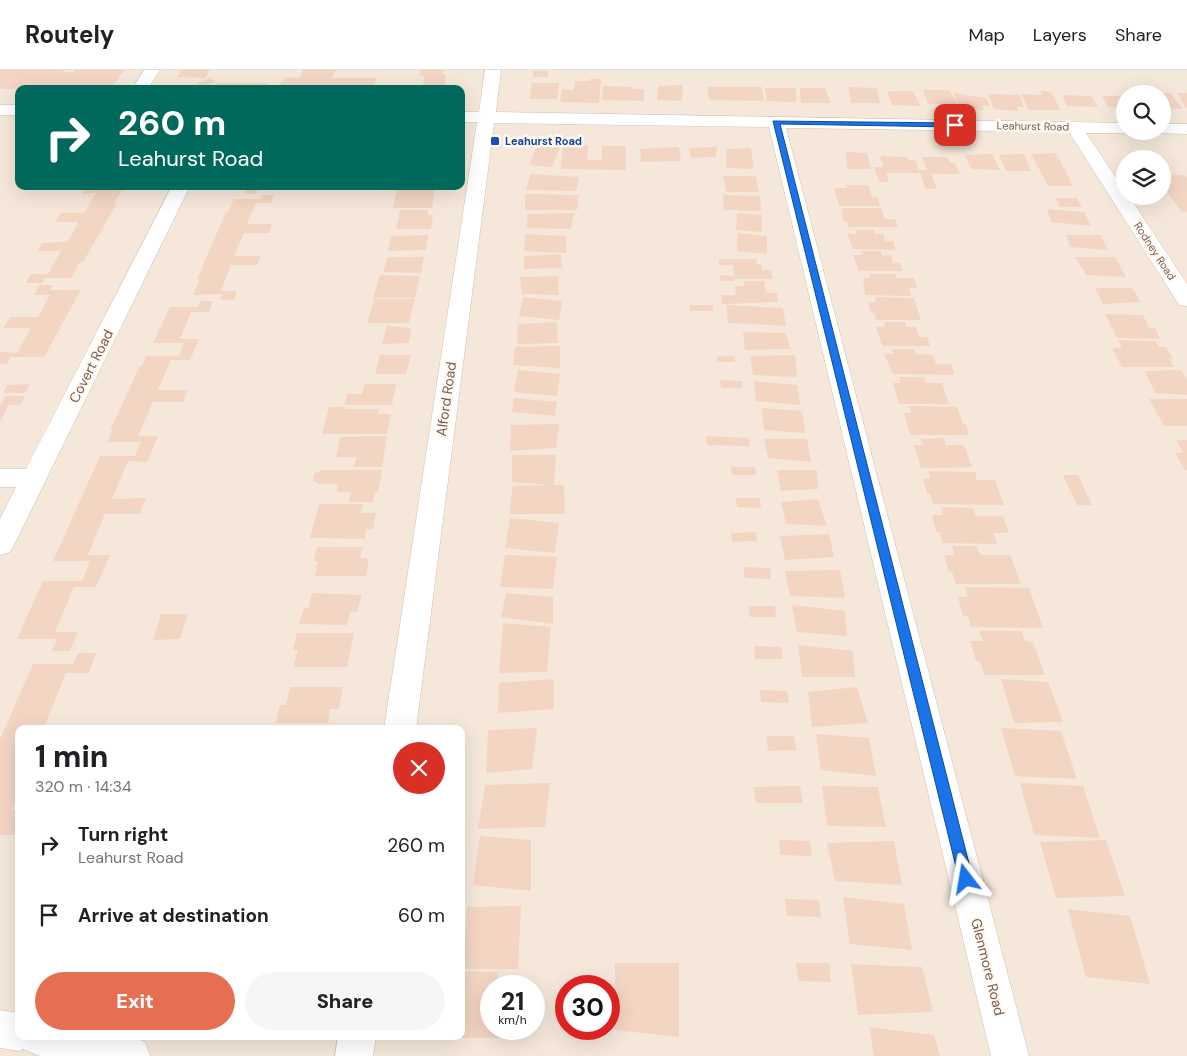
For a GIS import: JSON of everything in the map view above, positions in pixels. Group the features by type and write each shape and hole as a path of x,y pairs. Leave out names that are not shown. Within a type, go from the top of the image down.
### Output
{"street":[{"path":"143,85 152,70"},
{"name":"Alford Road","path":"401,725 492,70"},
{"path":"0,110 15,110"},
{"name":"Leahurst Road","path":"465,117 1116,128"},
{"name":"Glenmore Road","path":"776,122 1010,1056"},
{"name":"Rodney Road","path":"1074,127 1187,300"},
{"path":"1171,128 1187,129"},
{"name":"Covert Road","path":"0,546 179,190"},
{"path":"0,478 34,478"},
{"path":"0,1028 15,1031"},
{"path":"56,1040 130,1056"},
{"path":"354,1056 356,1040"}],"shaded area":[{"path":"0,70 1187,70 1187,1056 0,1056"}],"building":[{"path":"0,70 64,70 63,72 73,72 75,70 124,70 114,85 15,85 15,89 0,89"},
{"path":"182,70 210,70 205,78 177,77"},
{"path":"303,70 336,70 333,76 329,78 377,78 374,85 280,85 287,78 300,77"},
{"path":"421,70 443,70 442,75 446,75 444,85 423,85 425,76 420,76"},
{"path":"533,71 548,71 548,77 533,77"},
{"path":"210,78 216,82 208,85 196,83"},
{"path":"590,79 601,79 599,103 560,102 562,89 574,90 575,81 590,81"},
{"path":"217,83 269,83 268,85 216,85"},
{"path":"532,83 559,83 557,99 529,99"},
{"path":"683,85 682,101 657,100 658,86"},
{"path":"603,86 644,89 644,101 602,100"},
{"path":"707,87 762,87 764,101 709,100"},
{"path":"848,87 877,88 880,103 851,103"},
{"path":"765,88 796,88 796,102 767,101"},
{"path":"800,88 825,88 831,103 801,103"},
{"path":"923,90 949,90 958,104 928,104"},
{"path":"887,91 913,91 921,106 892,105"},
{"path":"1040,91 1051,92 1061,110 1029,110 1021,94 1042,95"},
{"path":"953,93 986,98 990,106 982,106 984,110 960,108"},
{"path":"1177,93 1187,93 1187,109"},
{"path":"988,94 1019,95 1024,107 1017,107 1019,111 994,109"},
{"path":"1171,94 1183,109 1171,108"},
{"path":"1063,95 1092,96 1098,107 1066,106"},
{"path":"1102,96 1116,96 1116,107 1108,107"},
{"path":"539,141 562,143 552,167 529,165"},
{"path":"563,145 588,145 587,160 602,160 602,146 626,146 626,170 561,169"},
{"path":"679,147 681,161 641,162 640,149"},
{"path":"717,147 716,157 691,158 689,148"},
{"path":"751,148 754,169 726,168 726,149"},
{"path":"846,152 867,153 871,169 847,169"},
{"path":"1056,153 1073,186 1048,186 1031,154"},
{"path":"992,154 1000,170 972,169 964,155"},
{"path":"1024,154 1031,171 1006,171 999,155"},
{"path":"880,156 907,157 908,160 915,160 919,170 927,170 922,157 947,157 950,163 955,163 960,174 931,174 937,189 926,189 920,173 886,173 889,182 879,182 874,167 883,167"},
{"path":"530,174 579,177 576,191 526,190"},
{"path":"1185,175 1187,178 1187,212 1182,212 1171,197 1171,176"},
{"path":"723,176 756,176 759,192 726,192"},
{"path":"846,185 868,185 872,197 877,197 880,206 839,206 834,188 847,188"},
{"path":"84,190 122,190 114,203 117,203 83,262 80,262 71,278 45,278 42,283 26,283 31,274 48,274 61,251 37,251 42,243 67,242 79,222 55,222 61,213 84,213 96,193 82,194"},
{"path":"246,190 258,190 256,194 245,193"},
{"path":"397,190 434,190 432,208 393,208"},
{"path":"525,194 579,195 577,210 525,210"},
{"path":"262,195 274,195 271,203 256,203 247,224 272,224 269,233 244,233 234,256 261,256 257,265 231,265 221,291 237,291 234,300 220,300 222,294 193,295 200,279 197,279 226,212 228,212 234,199 261,199"},
{"path":"723,195 760,196 761,211 724,210"},
{"path":"1055,198 1077,198 1082,207 1060,207"},
{"path":"842,208 881,208 885,219 895,219 898,227 848,227 841,213 843,213"},
{"path":"1047,209 1084,212 1091,226 1051,222"},
{"path":"400,210 428,210 428,215 433,215 431,229 396,229"},
{"path":"574,213 571,229 526,228 528,214"},
{"path":"737,213 762,215 762,232 736,230"},
{"path":"856,230 874,230 875,234 883,234 885,241 893,241 896,250 853,249 847,233 857,234"},
{"path":"738,233 767,236 767,254 737,251"},
{"path":"525,234 566,236 566,253 524,251"},
{"path":"428,235 426,250 388,251 391,236"},
{"path":"1066,235 1101,235 1108,250 1070,247"},
{"path":"861,251 881,251 882,256 891,255 893,263 900,263 903,271 859,271 853,255 862,255"},
{"path":"561,254 562,268 524,269 524,256"},
{"path":"388,257 424,257 421,273 383,272"},
{"path":"1075,257 1115,257 1126,277 1086,275"},
{"path":"719,259 756,259 757,264 761,264 762,270 771,270 773,279 721,281 720,275 734,276 733,265 719,265"},
{"path":"869,274 896,274 897,278 914,278 917,288 909,288 911,296 865,295 863,278 870,278"},
{"path":"380,275 420,276 415,298 373,298"},
{"path":"558,276 559,295 522,294 520,277"},
{"path":"744,281 764,281 766,293 777,293 778,302 722,304 721,295 736,295 735,286 744,286"},
{"path":"40,285 53,285 50,290 81,290 44,357 11,357 7,364 0,364 0,352 17,353 31,328 3,328 10,317 38,317 50,295 34,295"},
{"path":"1095,288 1132,288 1141,302 1103,304"},
{"path":"523,297 562,301 559,320 519,316"},
{"path":"875,297 914,298 921,320 876,320 874,313 871,313 868,302 876,302"},
{"path":"374,299 415,299 409,323 367,323"},
{"path":"200,301 213,301 209,312 191,312 180,339 199,339 190,360 171,360 158,390 188,390 183,402 153,402 138,436 158,436 147,462 128,461 112,499 146,498 140,514 105,514 88,555 110,555 96,587 74,587 55,632 78,632 70,651 52,651 57,639 17,639 43,581 82,581 90,561 53,561 100,456 135,456 141,442 107,442 113,430 110,430 146,356 179,356 184,343 153,343 170,307 198,307"},
{"path":"689,305 713,305 713,311 690,311"},
{"path":"726,305 783,308 786,326 728,323"},
{"path":"1105,314 1143,315 1150,329 1155,328 1160,339 1117,338"},
{"path":"557,322 558,343 517,344 518,324"},
{"path":"884,322 905,322 906,327 916,327 919,337 927,337 930,346 882,346 876,327 885,327"},
{"path":"387,326 411,328 409,343 382,344"},
{"path":"743,332 786,333 790,349 745,350"},
{"path":"1118,340 1155,341 1159,347 1166,347 1173,359 1169,359 1174,367 1122,367 1112,348 1122,348"},
{"path":"560,346 560,368 513,365 515,347"},
{"path":"892,349 914,349 916,354 933,355 936,364 951,364 955,375 893,374 884,354 894,354"},
{"path":"380,355 411,355 406,374 375,374"},
{"path":"795,355 797,377 753,375 750,356"},
{"path":"717,356 734,356 735,362 717,362"},
{"path":"518,370 560,374 557,396 514,392"},
{"path":"1181,370 1187,380 1187,395 1155,393 1145,371"},
{"path":"899,377 924,377 926,383 942,383 949,404 899,404 893,383 901,383"},
{"path":"720,380 742,381 742,388 721,388"},
{"path":"754,381 797,385 800,405 756,401"},
{"path":"30,384 25,393 3,393 7,385"},
{"path":"364,384 396,384 392,405 345,405 347,394 362,394"},
{"path":"6,396 25,396 20,405 9,405 0,422 0,406"},
{"path":"514,398 557,402 555,416 512,412"},
{"path":"1149,399 1187,399 1187,426 1164,426"},
{"path":"909,406 957,407 963,424 966,424 969,435 910,435 904,413 911,413"},
{"path":"329,407 379,409 378,414 391,414 387,434 322,434"},
{"path":"762,408 802,411 805,433 764,430"},
{"path":"559,424 556,448 510,451 511,425"},
{"path":"387,436 382,467 354,467 356,457 336,457 340,437"},
{"path":"706,436 749,438 750,446 707,445"},
{"path":"944,438 946,445 964,445 972,467 921,468 914,445 923,445 921,439"},
{"path":"764,439 807,439 811,462 768,458"},
{"path":"1176,440 1187,440 1187,470 1185,470 1175,453 1183,453"},
{"path":"512,455 556,455 554,485 564,485 565,514 509,514 513,486 551,485 512,482"},
{"path":"731,467 755,467 756,475 732,475"},
{"path":"322,470 382,470 378,492 375,492 373,502 349,502 351,492 337,492 338,484 319,484 313,481 314,474"},
{"path":"777,470 817,470 818,489 781,491"},
{"path":"928,471 975,472 977,480 995,480 1004,505 933,504 930,494 927,494 923,479 931,479"},
{"path":"1063,475 1078,475 1092,505 1077,505"},
{"path":"736,498 760,498 761,508 737,507"},
{"path":"818,499 827,526 786,524 781,502"},
{"path":"319,504 363,504 361,513 376,513 373,529 366,529 365,539 310,538"},
{"path":"941,507 973,508 976,516 1003,516 1009,533 994,533 997,544 942,543 940,532 936,532 932,515 943,515"},
{"path":"510,518 559,523 555,553 505,548"},
{"path":"756,532 757,541 732,542 731,533"},
{"path":"829,534 834,557 785,560 780,536"},
{"path":"952,546 977,546 980,555 1010,555 1021,584 956,584 952,572 949,572 944,555 955,555"},
{"path":"317,547 363,547 360,558 369,559 366,576 315,576 318,561 314,561"},
{"path":"505,555 557,557 553,589 500,587"},
{"path":"743,567 770,568 771,579 745,578"},
{"path":"840,570 845,598 790,596 785,571"},
{"path":"965,587 1029,588 1043,628 971,627 968,616 963,616 958,597 968,597"},
{"path":"312,593 362,595 357,612 350,612 347,625 299,624 304,608 308,609"},
{"path":"506,593 553,597 553,624 501,617"},
{"path":"792,605 845,611 847,636 797,632"},
{"path":"748,606 775,606 776,617 750,617"},
{"path":"161,614 188,614 180,639 153,640"},
{"path":"503,623 551,627 547,672 499,673"},
{"path":"979,631 1022,631 1025,641 1033,642 1045,675 984,675 980,661 976,661 970,641 983,641"},
{"path":"297,633 354,633 347,667 293,667 298,650 293,650"},
{"path":"798,645 853,651 855,677 802,677"},
{"path":"754,646 781,647 783,659 755,659"},
{"path":"78,653 96,653 89,673 66,673 45,725 15,725 15,802 12,810 15,810 15,835 0,835 0,739 33,664 73,664"},
{"path":"554,679 554,709 498,713 499,683"},
{"path":"1001,679 1048,682 1063,722 1014,723"},
{"path":"290,687 343,687 339,709 330,709 328,723 276,723 280,705 286,705"},
{"path":"857,687 868,723 812,727 808,692"},
{"path":"760,690 787,691 789,703 761,702"},
{"path":"537,728 532,769 486,773 488,730"},
{"path":"1001,728 1061,731 1077,779 1015,776"},
{"path":"816,734 869,738 876,776 821,770"},
{"path":"766,736 794,736 797,750 768,751"},
{"path":"550,783 545,827 478,829 485,785"},
{"path":"1020,783 1083,786 1100,838 1034,835"},
{"path":"800,786 803,803 756,803 754,787"},
{"path":"822,786 878,787 886,827 827,826"},
{"path":"480,836 531,840 531,891 473,885"},
{"path":"779,840 810,841 812,856 780,855"},
{"path":"1106,840 1125,896 1056,898 1040,842"},
{"path":"894,841 902,885 835,881 827,843"},
{"path":"843,897 904,904 912,950 850,944"},
{"path":"785,899 819,900 821,917 787,916"},
{"path":"521,906 518,969 465,969 467,907"},
{"path":"1068,909 1130,916 1150,984 1086,977"},
{"path":"615,963 679,963 679,1037 620,1031 620,975 615,975"},
{"path":"796,963 829,963 831,982 798,981"},
{"path":"851,964 922,967 933,1012 858,1015"},
{"path":"465,971 498,972 498,975 480,975 480,1038 465,1038"},
{"path":"869,1027 934,1035 940,1056 874,1056"}],"place":[{"name":"Leahurst Road","path":"495,141"}],"route":[{"path":"955,125 776,122 966,879"}]}
